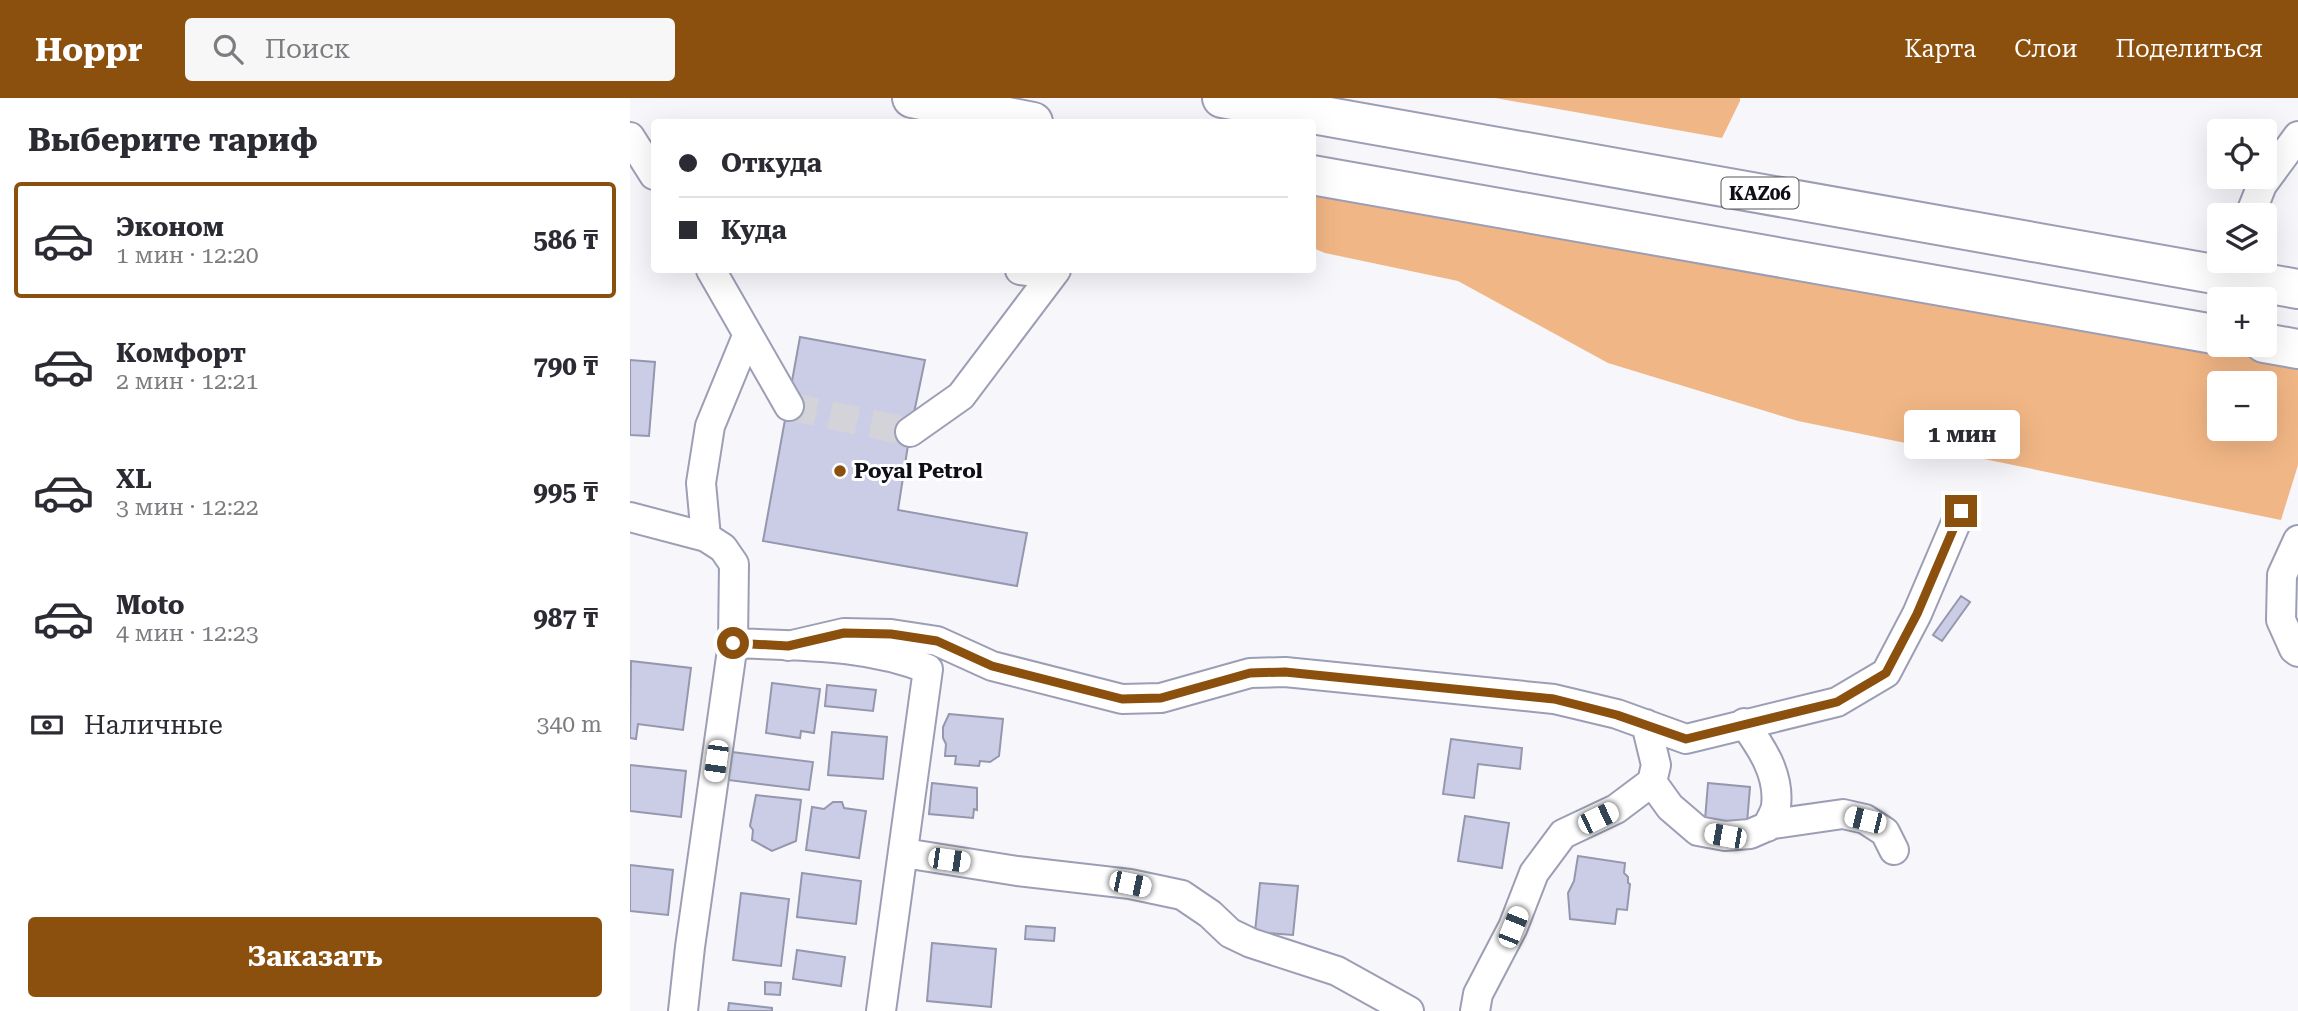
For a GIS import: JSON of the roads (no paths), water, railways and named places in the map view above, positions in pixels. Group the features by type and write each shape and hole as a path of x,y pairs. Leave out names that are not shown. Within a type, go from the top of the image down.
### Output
{"highway":[{"path":"912,98 1018,119"},
{"name":"KАZ06","path":"1222,98 2207,264"},
{"path":"1316,176 2207,333"},
{"name":"KАZ06","path":"2246,273 2298,289"},
{"path":"2277,345 2298,349"}],"street":[{"path":"2255,203 2262,185 2298,136"},
{"path":"630,137 651,170"},
{"path":"713,273 789,406"},
{"path":"910,432 961,396 1053,273"},
{"path":"706,537 701,483 710,426 747,336"},
{"path":"788,646 844,633 891,634 925,639 937,641 992,666 1122,699 1161,698 1250,673 1285,672 1554,699 1617,715 1686,739 1837,702 1886,673 1917,614 1961,511"},
{"path":"630,517 706,537 723,548 734,564 733,643 683,1011"},
{"path":"2298,540 2281,575 2281,620 2294,649 2298,652"},
{"path":"733,643 851,648 904,660 928,669 881,1011"},
{"path":"1744,723 1762,749 1775,779 1776,807 1767,827"},
{"path":"1475,1011 1478,994 1513,927 1534,873 1563,834 1616,809 1652,782 1656,765 1646,724"},
{"path":"1652,782 1671,807 1698,831 1725,836 1750,834 1785,822 1843,814 1865,820 1885,832 1894,850"},
{"path":"904,853 1017,871 1130,884 1182,895 1210,914 1230,933 1251,943 1338,971 1409,1011"}],"tunnel":[{"path":"789,406 910,432"}],"place":[{"name":"Poyal Petrol","path":"840,471"}]}
